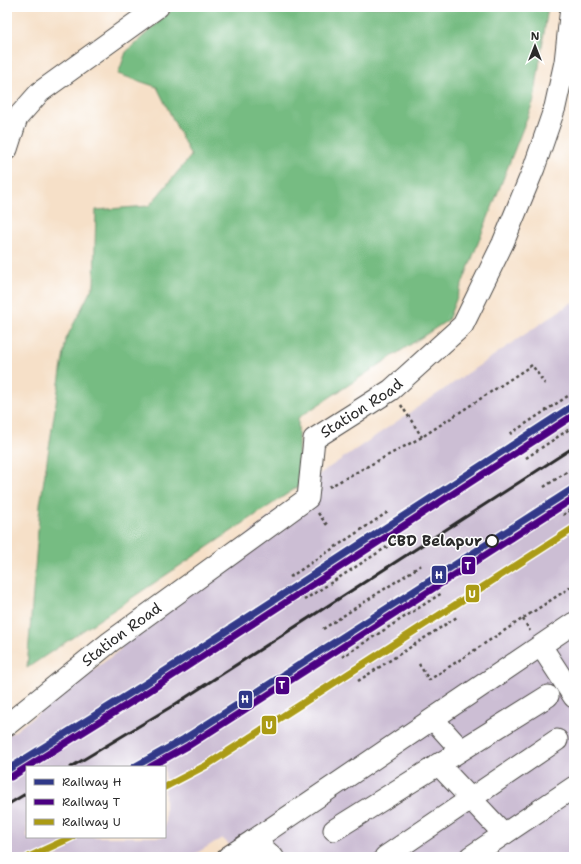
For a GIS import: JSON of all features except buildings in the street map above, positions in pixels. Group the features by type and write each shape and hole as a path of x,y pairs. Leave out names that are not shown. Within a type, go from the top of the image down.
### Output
{"lane":[{"path":"7,149 17,118 40,92 158,7"},
{"name":"Station Road","path":"7,725 110,642 308,498 314,439 391,390 463,325 503,243 534,168 555,107 565,62 571,7"},
{"path":"228,857 574,623"},
{"path":"541,646 574,697"},
{"path":"334,830 548,696"},
{"path":"433,719 461,750"},
{"path":"385,857 557,740"},
{"path":"438,764 504,834"},
{"path":"470,857 574,787"},
{"path":"254,840 273,857"}],"path":[{"path":"308,498 422,437 532,365 545,384"},
{"path":"391,390 422,437"},
{"path":"510,434 574,392"},
{"path":"526,458 574,426"},
{"path":"544,487 574,467"},
{"path":"563,515 574,508"},
{"path":"290,577 388,512"},
{"path":"304,600 404,536"},
{"path":"323,629 423,564"},
{"path":"419,664 429,680 574,585"},
{"path":"342,657 442,593"},
{"path":"358,681 458,617"}],"shaded area":[{"path":"574,301 574,857 243,857 222,838 190,857 7,857 7,735 14,732 122,648 119,645 321,473"}],"green space":[{"path":"175,7 548,7 534,100 448,320 298,418 299,486 27,668 40,505 66,339 94,284 96,210 149,206 191,156 157,87 118,74 126,52"}],"railway":[{"path":"73,766 174,705 574,447"},
{"path":"7,805 26,794"}],"rail line":[{"name":"H","path":"7,770 145,684 574,405"},
{"name":"T","path":"29,766 149,691 574,415"},
{"name":"H","path":"136,766 184,739 574,488"},
{"name":"T","path":"152,766 188,746 574,498"},
{"name":"U","path":"166,786 207,765 574,528"},
{"name":"T","path":"11,777 26,768"},
{"name":"U","path":"29,857 70,838"}],"place":[{"name":"CBD Belapur","path":"492,541"}]}
